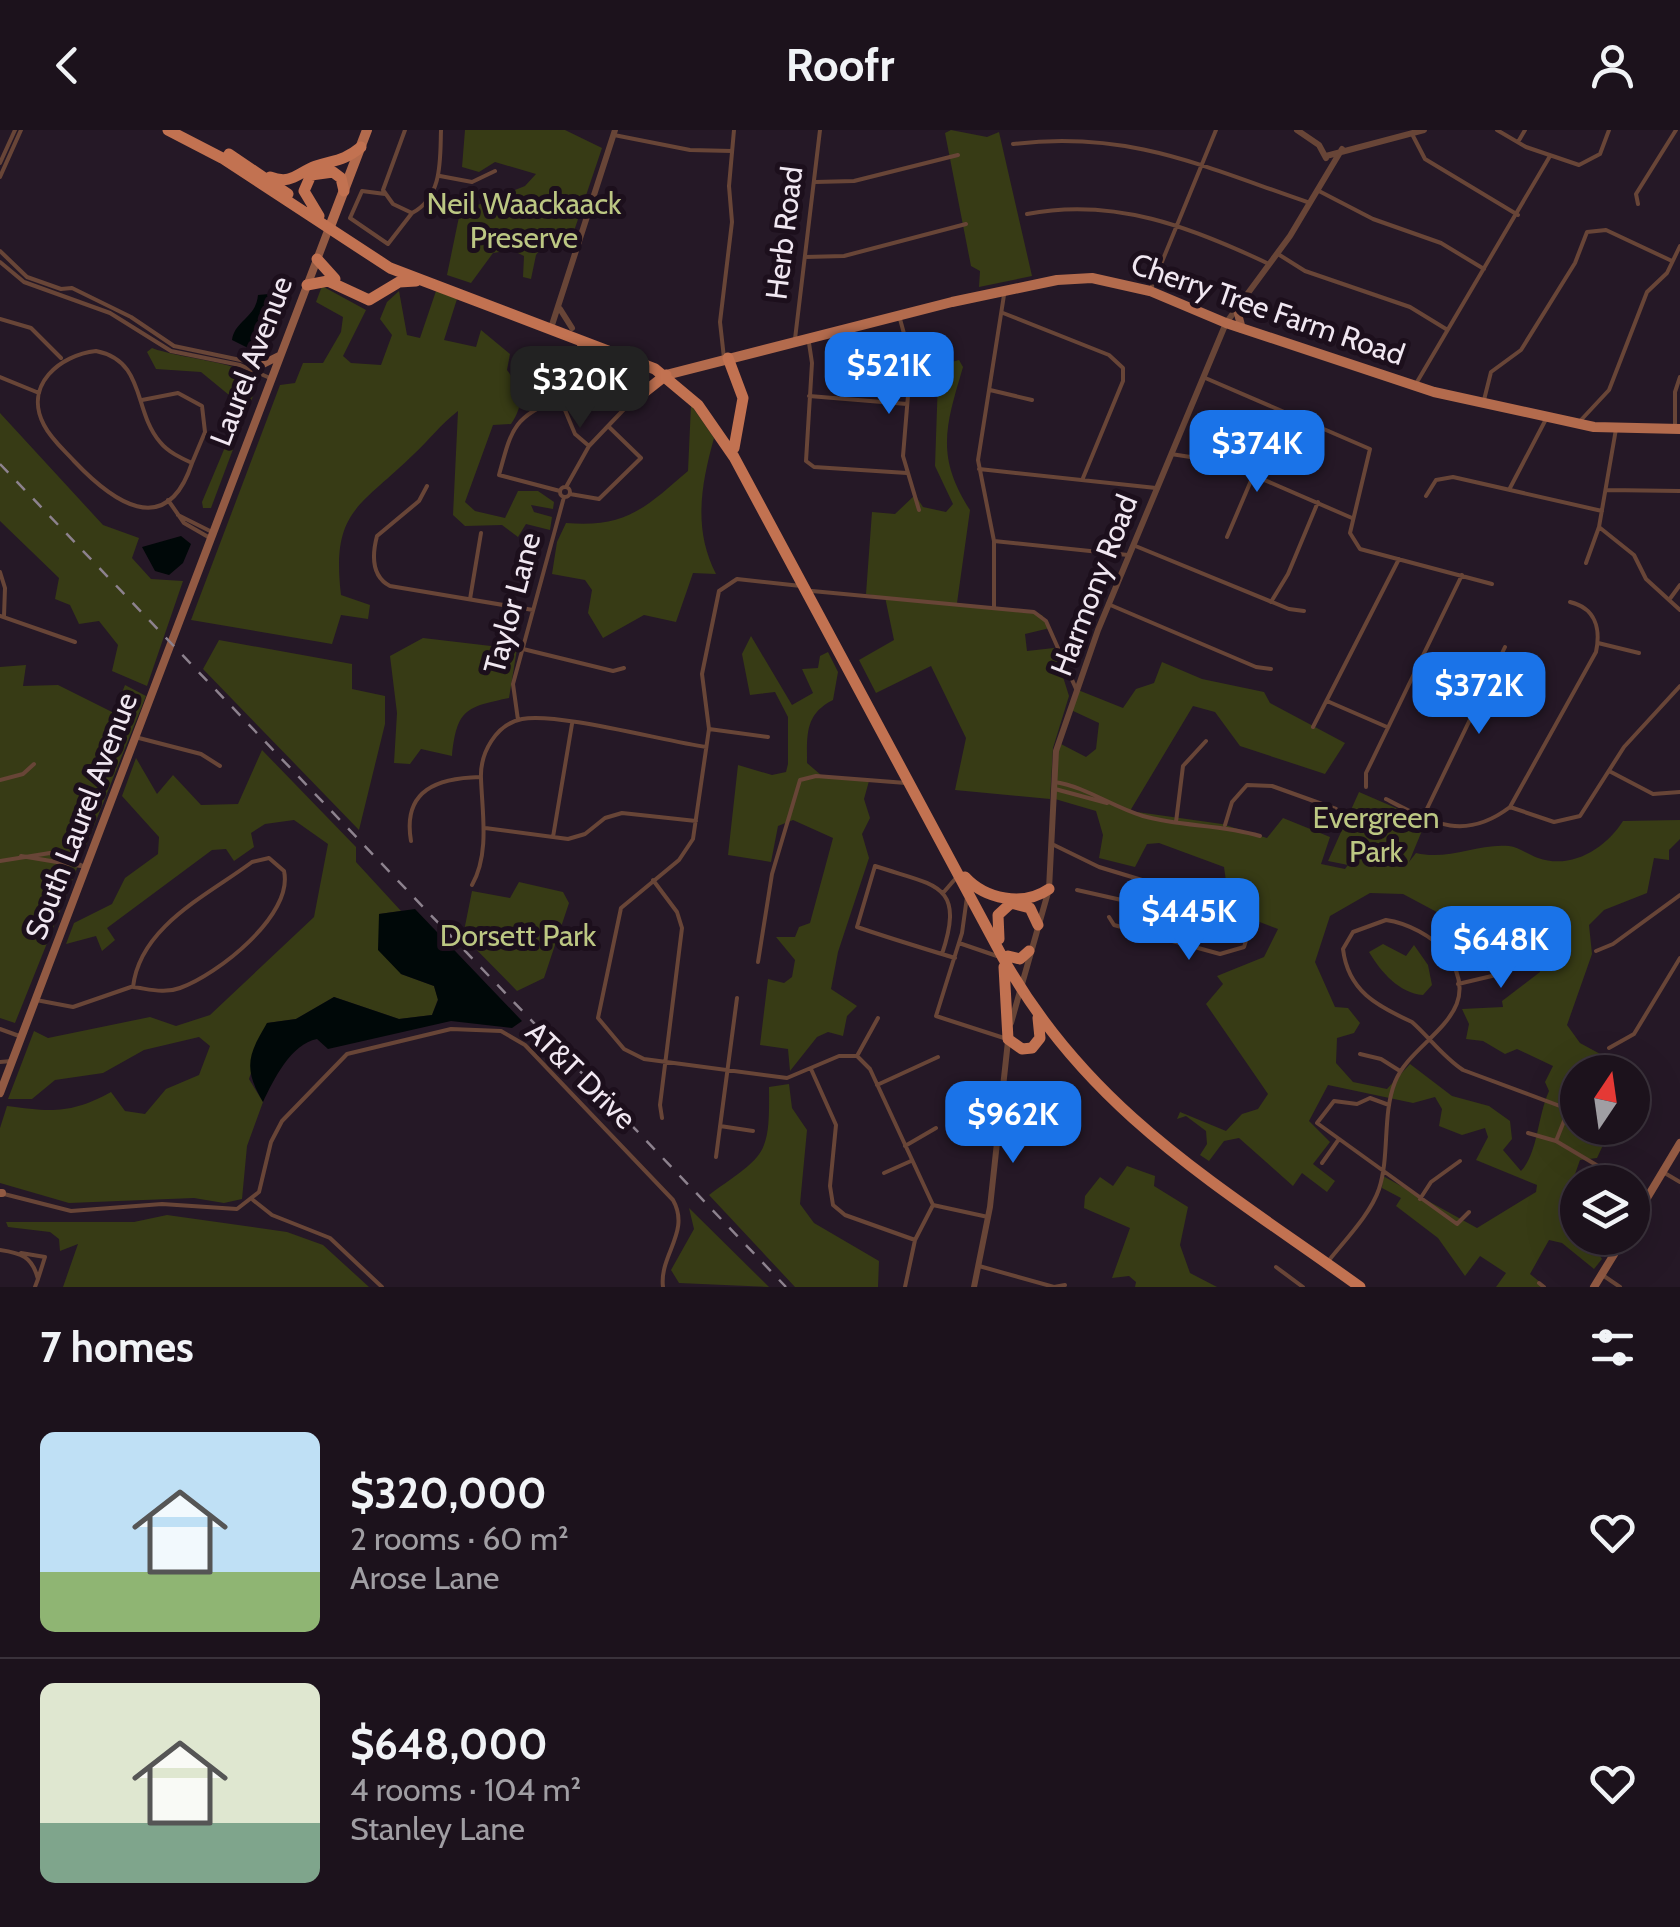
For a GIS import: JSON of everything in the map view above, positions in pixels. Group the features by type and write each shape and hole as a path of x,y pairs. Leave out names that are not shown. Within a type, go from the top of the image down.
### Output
{"highway":[{"path":"168,130 212,152 330,227 406,269 569,330 670,374 706,403 734,448 908,782 999,939 1006,957 1008,1039 1022,1049 1035,1045 1040,1033 1035,1012"},
{"path":"184,130 277,180 290,180 316,166 341,163 361,147"},
{"path":"244,164 378,262 422,282 552,324"},
{"path":"319,216 304,192 310,175 322,170 336,173 344,190"},
{"path":"317,259 326,274 370,296 385,283 378,262"},
{"path":"307,285 328,281 369,300 400,282 422,282"},
{"path":"569,330 597,355 632,401 670,374"},
{"path":"726,359 743,398 734,448"},
{"path":"670,374 720,434 1035,1012 1077,1067 1122,1112 1360,1287"},
{"path":"961,875 990,895 1030,899 1050,889"},
{"path":"999,939 998,915 1011,902 1030,908 1038,925"},
{"path":"1006,957 1020,959 1029,951"},
{"path":"1020,983 1065,1044 1124,1106 1371,1287"},
{"path":"1013,1013 1021,1007 1035,1012"}],"main road":[{"name":"Laurel Avenue","path":"182,611 368,130"},
{"name":"Cherry Tree Farm Road","path":"670,374 1003,290 1082,278 1150,291 1242,329 1415,386 1579,424 1616,429 1678,428"},
{"path":"1237,310 1242,329"},
{"path":"249,362 263,364 279,356"},
{"name":"South Laurel Avenue","path":"0,1093 3,1068 12,1061 22,1037 182,611"},
{"path":"1650,1193 1680,1143"},
{"path":"1594,1287 1614,1255"}],"street":[{"path":"0,162 18,130"},
{"path":"0,177 18,130"},
{"path":"405,130 384,184 385,194 393,204 412,213"},
{"path":"385,194 362,191 350,218 388,244 412,213 420,209 440,176 441,130"},
{"path":"726,359 720,328 732,222 734,130"},
{"name":"Herb Road","path":"795,342 820,130"},
{"path":"1150,291 1216,130"},
{"path":"1297,130 1319,145 1342,150"},
{"path":"1326,156 1424,130"},
{"path":"1497,130 1575,165 1588,163 1600,154 1610,130"},
{"path":"1518,142 1526,130"},
{"path":"1638,204 1636,194 1676,130"},
{"path":"552,324 614,132 690,150 732,151"},
{"path":"1412,134 1425,159 1518,215"},
{"path":"1013,144 1052,138 1109,137 1152,144 1204,160 1310,203"},
{"path":"1319,145 1328,169"},
{"name":"Harmony Road","path":"1013,1013 1050,889 1056,751 1108,604 1226,323 1278,254 1342,150"},
{"path":"813,182 854,180 958,155"},
{"path":"1415,386 1550,156"},
{"path":"440,176 472,182 495,171"},
{"path":"1317,190 1372,220 1441,243 1484,269"},
{"path":"1028,214 1104,208 1177,226 1269,264"},
{"path":"804,257 844,256 966,224"},
{"path":"1484,402 1492,372 1521,350 1575,264 1587,232 1606,230 1672,261"},
{"path":"1579,424 1586,411 1609,390 1646,292 1680,246"},
{"path":"0,252 33,280 72,288 178,348 249,362 271,375"},
{"path":"1278,254 1305,271 1410,307 1446,329"},
{"path":"0,262 24,282 110,313 171,351 271,375"},
{"path":"994,607 994,541 979,469 1003,290"},
{"path":"560,302 569,330"},
{"path":"1002,312 1109,355 1123,368 1123,381 1083,478"},
{"path":"899,315 911,359 906,473 920,510"},
{"path":"0,319 31,328 61,359"},
{"path":"808,338 812,360 804,455 808,464 906,473"},
{"path":"142,400 178,392 202,406 205,432 192,463 168,500 138,507 104,492 49,434 42,422 39,393 61,359 80,353 108,354 131,372 142,400 162,445 192,463"},
{"path":"1678,428 1675,392 1680,376"},
{"path":"0,377 39,393"},
{"path":"1203,378 1368,447 1371,457 1350,533 1356,546 1492,584"},
{"path":"990,390 1032,400"},
{"path":"810,396 907,404"},
{"path":"589,446 575,434 560,398 528,412 515,425 499,475 560,491 564,498 570,494 601,498 641,458 608,426"},
{"path":"560,491 589,446 632,401"},
{"path":"1510,489 1547,417"},
{"path":"1586,564 1607,490 1616,429"},
{"path":"1171,454 1218,461 1352,518"},
{"path":"979,469 1156,488"},
{"path":"1227,537 1253,476"},
{"path":"1426,496 1433,483 1448,476 1602,511"},
{"path":"427,486 419,502 377,536 376,574 390,586 533,610"},
{"path":"566,487 570,494"},
{"path":"1607,490 1680,491"},
{"name":"Taylor Lane","path":"518,720 512,688 564,498"},
{"path":"168,500 178,515 211,535"},
{"path":"1271,602 1288,574 1318,502"},
{"path":"1599,526 1634,555 1644,576 1680,610"},
{"path":"470,599 481,533"},
{"path":"994,541 1128,555"},
{"path":"1132,545 1271,602 1304,611"},
{"path":"1313,727 1398,560"},
{"path":"0,572 6,588 2,616 72,643"},
{"path":"1366,787 1366,773 1462,574"},
{"path":"933,1205 868,1065 857,1056 840,1056 787,1078 644,1059 624,1049 601,1025 597,1011 618,913 625,901 686,852 696,822 708,729 702,674 720,589 737,580 1032,611 1043,618 1076,691"},
{"path":"1670,600 1680,585"},
{"path":"1386,799 1423,816 1473,828 1510,807 1598,643 1591,613 1570,602"},
{"path":"1108,604 1256,667 1271,669"},
{"path":"1598,643 1639,653"},
{"path":"1423,816 1505,646"},
{"path":"523,648 613,671 624,668"},
{"path":"1510,807 1550,821 1571,820 1587,810 1624,747 1680,686"},
{"path":"1326,700 1387,727"},
{"path":"472,885 484,828 480,777 491,740 518,720 572,724 706,747"},
{"path":"553,837 572,724"},
{"path":"708,729 768,737"},
{"path":"135,737 201,754 220,766"},
{"path":"1176,822 1183,766 1206,741"},
{"path":"0,780 23,774 34,764"},
{"path":"1610,771 1653,794 1680,792"},
{"path":"758,962 770,885 800,780 816,776 908,782"},
{"path":"411,841 416,806 427,787 446,778 480,777"},
{"path":"1054,785 1072,784 1107,803 1176,822 1225,825 1260,836"},
{"path":"1225,825 1232,802 1247,785 1272,786 1336,809"},
{"path":"484,828 553,837 580,836 605,818 622,812 696,822"},
{"path":"1054,845 1136,878 1242,910"},
{"path":"0,861 16,856 86,867"},
{"path":"36,1000 73,1007 133,986 168,991 186,986 260,932 282,901 286,882 282,866 269,858 254,860 161,929 138,960 133,986"},
{"path":"942,954 953,912 942,894 875,866 856,924 942,954 954,958"},
{"path":"942,894 961,875"},
{"path":"1136,878 1136,898 1143,918 1139,932"},
{"path":"653,880 677,912 682,928 662,1118"},
{"path":"1077,890 1126,902 1136,898"},
{"path":"967,892 963,930 936,1016 1008,1039"},
{"path":"1596,951 1613,944 1680,895"},
{"path":"953,912 964,907"},
{"path":"964,919 971,913 981,917"},
{"path":"1109,917 1114,925 1220,954 1244,947 1250,931"},
{"path":"1330,1259 1374,1200 1400,1071 1431,1041 1451,1017 1458,984 1450,959 1438,944 1399,922 1372,922 1345,941 1343,953 1351,982 1384,1010 1412,1022 1431,1041 1463,1070 1560,1106"},
{"path":"951,927 963,930"},
{"path":"959,943 1006,957"},
{"path":"1458,984 1496,975 1514,956"},
{"path":"1609,1048 1634,1034 1680,958"},
{"path":"716,1158 737,998"},
{"path":"974,1287 988,1217 1013,1013"},
{"path":"857,1056 878,1018"},
{"path":"0,1029 22,1037"},
{"name":"AT&T Drive","path":"253,1200 264,1182 268,1151 282,1121 347,1054 442,1031 501,1031 525,1045 672,1200 679,1230 663,1270 663,1287"},
{"path":"1360,1054 1381,1059 1400,1071"},
{"path":"878,1085 938,1057"},
{"path":"811,1068 836,1125 830,1193 833,1205 845,1215 915,1240"},
{"path":"1390,1106 1370,1098 1357,1104 1329,1102 1316,1123 1456,1224 1469,1212"},
{"path":"720,1126 753,1130"},
{"path":"905,1146 936,1128"},
{"path":"1556,1142 1560,1131"},
{"path":"1528,1133 1556,1142 1596,1165"},
{"path":"1322,1163 1340,1140"},
{"path":"1420,1199 1431,1182 1460,1160"},
{"path":"884,1173 911,1161"},
{"path":"1663,1172 1680,1182"},
{"path":"1,1193 42,1206 86,1212 172,1204 227,1211 253,1200 272,1215 330,1238 382,1287"},
{"path":"933,1205 988,1217"},
{"path":"906,1287 915,1240 933,1205"},
{"path":"0,1250 46,1256 34,1287"},
{"path":"21,1253 35,1268 38,1278"},
{"path":"978,1266 1054,1287 1065,1284"},
{"path":"1276,1267 1303,1287"},
{"path":"1602,1274 1620,1287"},
{"path":"1288,1287 1292,1280"}],"green space":[{"name":"Neil Waackaack Preserve","path":"465,130 565,130 602,148 571,240 551,235 536,255 531,279 523,277 524,256 512,250 493,253 471,283 447,275 460,212 525,186 536,174 495,162 479,172 462,167"},
{"path":"951,130 987,137 999,132 1032,276 979,287 980,271 971,266 945,133"},
{"path":"322,286 366,310 343,356 351,363 381,365 392,335 380,319 387,302 399,291 407,335 420,338 436,291 457,299 444,340 476,347 481,330 510,354 507,370 519,390 518,410 511,424 493,425 465,502 475,511 505,518 518,491 538,491 554,502 553,509 531,505 534,512 552,517 550,530 526,524 518,537 502,525 465,526 453,515 458,411 365,499 345,527 339,567 341,595 370,605 368,619 341,615 332,644 191,620 280,385 295,383 303,363 323,363 341,332 343,317 316,302"},
{"path":"152,348 224,364 259,380 211,508 203,508 202,502 228,440 229,395 201,372 156,369 147,352"},
{"path":"959,360 963,367 949,423 948,456 959,491 970,510 957,603 1042,615 1050,628 1025,634 1027,651 1054,648 1069,696 1053,748 1050,799 955,790 966,738 931,666 876,693 859,660 894,640 885,597 866,594 872,512 895,514 915,495 923,507 946,512 953,504 935,466 938,380 944,364"},
{"path":"691,405 714,438 701,507 704,540 716,574 693,573 676,622 644,615 603,638 588,613 592,590 585,580 552,574 557,542 566,523 604,522 633,513 688,471"},
{"path":"0,413 103,525 139,538 132,558 151,579 183,581 147,686 112,671 118,645 99,621 79,624 70,605 55,599 59,578 0,521"},
{"path":"751,636 792,705 813,693 802,669 818,668 820,656 828,652 838,672 833,700 812,718 807,763 821,775 869,781 864,799 870,818 862,834 869,858 838,952 831,989 857,1006 847,1016 843,1036 828,1032 817,1037 790,1071 788,1049 760,1045 768,979 784,983 792,977 795,960 776,937 795,937 799,927 810,923 833,838 793,820 778,826 771,862 728,855 738,765 772,775 786,772 788,764 788,717 775,692 750,695 742,654"},
{"path":"423,638 517,649 509,698 466,713 457,728 452,756 421,749 410,764 394,763 397,713 390,656"},
{"path":"219,640 352,664 352,689 385,696 385,724 359,830 203,669"},
{"name":"Evergreen Park","path":"1162,662 1202,679 1264,692 1270,703 1345,743 1325,774 1240,746 1215,712 1193,706 1130,811 1222,824 1267,838 1283,818 1330,837 1321,864 1345,869 1348,865 1328,861 1359,792 1426,821 1409,862 1416,853 1440,855 1497,846 1563,861 1598,848 1623,821 1680,820 1680,839 1669,850 1669,860 1654,858 1647,893 1604,910 1589,925 1592,954 1567,1025 1580,1043 1602,1055 1560,1055 1560,1145 1603,1145 1597,1158 1580,1160 1578,1165 1560,1165 1560,1243 1549,1240 1530,1274 1546,1287 1496,1287 1506,1273 1480,1256 1465,1276 1438,1238 1396,1206 1401,1198 1382,1188 1383,1176 1477,1228 1536,1192 1537,1185 1476,1160 1488,1137 1485,1128 1462,1135 1439,1126 1442,1109 1435,1097 1413,1103 1328,1085 1309,1121 1330,1142 1313,1164 1335,1181 1327,1192 1302,1173 1293,1186 1239,1138 1224,1141 1209,1161 1200,1155 1207,1144 1206,1131 1186,1116 1177,1119 1180,1112 1226,1131 1242,1114 1258,1109 1268,1094 1206,1004 1223,984 1217,976 1264,957 1278,929 1244,916 1246,902 1226,881 1224,867 1159,843 1147,844 1135,867 1099,858 1103,835 1096,811 1055,799 1059,743 1086,757 1096,749 1099,723 1071,710 1078,690 1123,708 1136,689 1154,683","holes":["1370,893 1403,894 1463,926 1477,955 1488,932 1500,933 1509,917 1526,912 1541,941 1540,972 1502,1001 1503,1007 1462,1009 1469,1024 1466,1039 1483,1041 1505,1054 1517,1049 1553,1066 1545,1082 1549,1091 1534,1145 1521,1171 1503,1150 1512,1139 1510,1121 1489,1106 1452,1096 1410,1064 1387,1089 1353,1082 1336,1063 1337,1038 1354,1033 1360,1023 1348,1008 1335,1007 1315,962 1330,916"]},
{"path":"26,665 23,686 58,685 114,713 125,685 146,696 15,1023 0,1018 0,667"},
{"path":"262,750 356,847 356,862 401,911 379,914 401,974 434,986 438,999 432,1015 399,1019 334,997 296,1019 267,1023 249,1079 263,1102 247,1146 242,1199 224,1203 194,1198 69,1203 0,1183 0,1128 7,1106 60,1110 111,1092 125,1111 145,1114 166,1089 199,1075 210,1046 199,1037 144,1050 103,1073 55,1080 32,1099 8,1099 34,1031 48,1038 150,1017 176,1026 210,1015 314,917 328,844 294,820 265,824 251,833 254,847 234,861 226,849 212,850 107,928 115,940 102,951 96,936 66,944 74,923 112,904 125,878 158,854 159,837 122,796 136,758 157,794 173,775 201,805 238,804"},
{"name":"Dorsett Park","path":"519,882 563,892 569,903 544,978 517,991 463,936 472,891 510,898"},
{"path":"1383,944 1406,956 1414,945 1428,965 1432,985 1423,995 1399,986 1379,967 1369,952"},
{"path":"789,1084 792,1108 807,1130 800,1204 814,1223 879,1261 878,1287 795,1287 709,1195 753,1162 768,1128 769,1087"},
{"path":"1127,1166 1155,1176 1154,1186 1188,1207 1180,1245 1190,1273 1217,1287 1135,1287 1136,1282 1129,1276 1112,1278 1130,1228 1084,1208 1085,1196 1100,1177 1113,1186"},
{"path":"689,1208 769,1287 679,1283 671,1270 694,1229"},
{"path":"167,1215 287,1232 323,1245 369,1287 63,1287 78,1244 60,1251 59,1239 50,1232 8,1227 6,1222 134,1222"},
{"path":"1577,1255 1599,1255 1602,1259 1594,1269"}],"shaded area":[{"path":"269,294 280,305 266,347 256,352 232,340 254,309 258,295"},
{"path":"538,346 564,354 567,363 527,378 514,364"},
{"path":"181,536 191,544 183,563 169,575 155,571 142,547"},
{"path":"415,909 522,1021 512,1028 451,1021 328,1049 317,1039 291,1055 263,1102 250,1062 267,1023 296,1019 334,997 399,1019 432,1015 438,1000 434,986 401,974 378,950 379,914"}],"railway":[{"path":"0,464 786,1287"}]}
